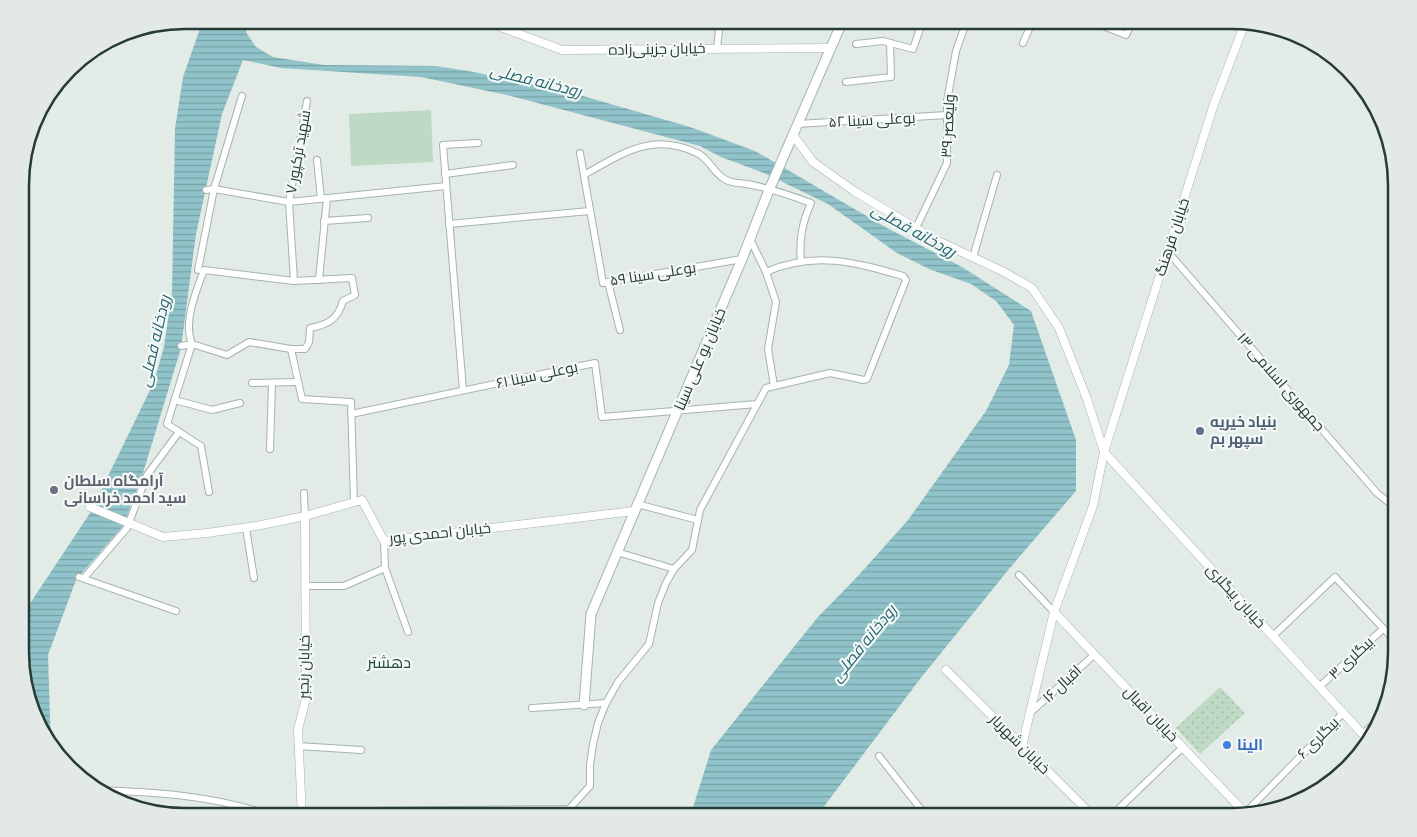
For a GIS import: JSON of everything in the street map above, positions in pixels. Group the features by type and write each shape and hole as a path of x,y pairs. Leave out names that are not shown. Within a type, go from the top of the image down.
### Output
{"main road":[{"name":"خیابان بو علی سینا","path":"584,705 591,614 742,259 769,190 839,29"}],"street":[{"name":"خیابان جزینی‌زاده","path":"506,29 562,50 831,48"},
{"path":"717,49 719,29"},
{"path":"856,44 883,41 912,49 919,29"},
{"name":"ولیعصر ۳۹","path":"916,228 947,163 947,101 956,51 964,29"},
{"path":"1023,43 1029,29"},
{"path":"1112,29 1126,34 1128,29"},
{"name":"خیابان فرهنگ","path":"1022,746 1054,612 1093,506 1104,452 1214,104 1243,30"},
{"path":"846,82 891,78 890,43"},
{"path":"208,492 201,446 167,424 192,344 189,336 192,304 214,189 242,96"},
{"name":"شهید ترکپور ۷","path":"294,281 289,202 307,101"},
{"name":"بوعلی سینا ۵۲","path":"797,124 947,116"},
{"path":"793,135 813,162 854,191 916,228 1032,288 1059,328 1088,399 1104,452"},
{"path":"463,390 443,145 478,143"},
{"path":"584,175 618,155 658,143 699,154 707,159 714,170 726,180 776,190 811,203 801,232 801,262"},
{"name":"بوعلی سینا ۵۹","path":"580,153 603,283 742,259"},
{"path":"317,160 324,198 319,280"},
{"path":"445,174 514,165"},
{"path":"972,257 997,175"},
{"path":"206,190 214,189 289,202 446,186"},
{"path":"449,224 590,211"},
{"path":"324,221 368,218"},
{"path":"750,238 766,272 776,302 768,349 774,386"},
{"name":"جمهوری اسلامی ۱۳","path":"1168,252 1378,493 1388,501"},
{"path":"571,808 590,786 593,744 598,723 606,703 618,682 649,644 658,603 674,569 692,550 700,510 766,388 830,373 867,379 906,280 903,276 854,262 822,260 801,262 766,272"},
{"path":"181,346 192,344 227,355 249,342 291,349 305,349 309,342 310,328 326,326 341,310 343,301 354,295 352,278 294,281 198,270"},
{"path":"608,282 620,330"},
{"path":"91,508 163,537 246,528 305,516 354,502 351,402 302,399 291,349"},
{"name":"بوعلی سینا ۶۱","path":"351,414 595,362 602,417 677,411"},
{"path":"252,383 298,382"},
{"path":"270,450 272,383"},
{"path":"174,400 212,410 240,403"},
{"path":"677,411 757,404"},
{"path":"176,611 82,578 126,528 147,475 179,432"},
{"name":"خیابان بیگلری","path":"1104,452 1362,734"},
{"path":"304,492 305,516"},
{"name":"خیابان احمدی پور","path":"354,502 362,500 384,541 635,508"},
{"path":"635,508 698,520"},
{"name":"خیابان رنجبر","path":"302,808 298,729 306,699 305,516"},
{"path":"246,528 254,578"},
{"path":"384,541 385,568 408,632"},
{"path":"617,552 674,569"},
{"path":"305,586 344,586 385,568"},
{"path":"1019,574 1054,612"},
{"path":"1273,636 1335,577 1388,633"},
{"name":"خیابان اقبال","path":"1054,612 1240,808"},
{"name":"بیگلری ۳","path":"1319,687 1383,628"},
{"name":"اقبال ۱۶","path":"1030,713 1094,654"},
{"name":"خیابان شهریار","path":"946,670 1085,808"},
{"path":"532,708 606,703"},
{"name":"بیگلری ۶","path":"1253,806 1343,713"},
{"path":"1362,734 1367,729"},
{"path":"298,746 361,750"},
{"path":"1119,808 1183,747"},
{"path":"879,756 920,808"},
{"path":"114,791 170,793 245,808"}],"green space":[{"path":"431,110 433,162 351,166 349,114"},
{"path":"1220,687 1245,713 1200,754 1176,728"}],"water":[{"name":"رودخانه فصلی","path":"200,29 246,29 256,47 273,57 324,65 436,66 474,72 583,96 690,127 755,151 887,228 962,267 1031,311 1076,440 1076,491 1009,569 920,679 823,808 693,808 711,750 818,617 908,520 986,411 1009,365 1014,325 996,301 971,284 929,269 897,253 828,204 764,173 721,157 700,146 507,95 421,77 281,68 243,60 222,114 196,234 181,348 143,473 123,526 76,580 48,655 51,731 34,693 30,673 29,607 90,513 154,382 164,347 172,291 175,129 183,77"}],"place":[{"name":"بنیاد خیریه سپهر بم","path":"1200,431"},
{"name":"آرامگاه سلطان سید احمد خراسانی","path":"54,490"},
{"name":"الینا","path":"1227,745"}],"district":[{"name":"دهشتر","path":"389,662"}]}
